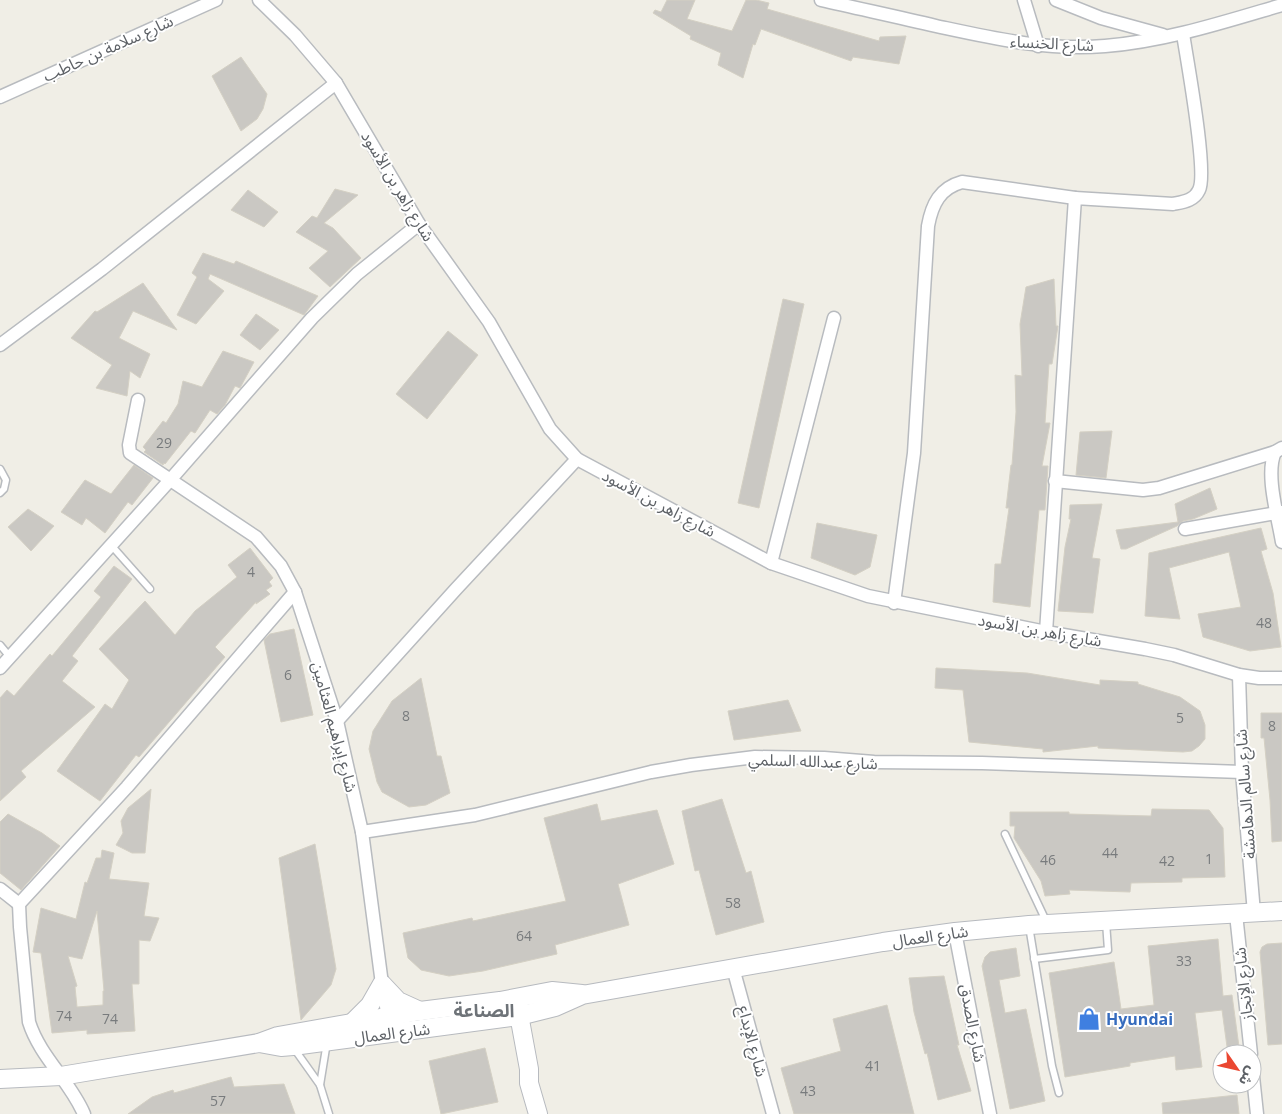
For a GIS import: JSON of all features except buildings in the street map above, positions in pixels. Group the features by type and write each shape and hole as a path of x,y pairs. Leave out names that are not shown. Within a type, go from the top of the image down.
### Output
{"street":[{"name":"شارع سلامة بن حاطب","path":"0,97 216,0"},
{"name":"شارع زاهر بن الأسود","path":"259,0 295,35 336,84 419,224 489,322 550,429 577,459 771,563 834,586 894,603 1174,655 1239,675 1260,678 1282,678"},
{"name":"شارع الخنساء","path":"821,0 999,40 1038,46 1104,46 1183,34 1282,5"},
{"path":"1024,0 1038,46"},
{"path":"1056,0 1101,18 1168,36"},
{"path":"894,603 914,454 928,226 933,206 943,191 952,185 962,182 1075,198 1173,204 1188,201 1200,189 1202,166 1183,34"},
{"path":"0,345 102,269 336,84"},
{"path":"1046,632 1075,198"},
{"path":"0,668 171,479 312,318 357,274 419,224"},
{"path":"771,563 834,318"},
{"name":"شارع إبراهيم العثامين","path":"138,400 128,450 134,456 256,537 281,566 295,592 337,721 362,832 382,984 392,1033"},
{"path":"1055,482 1143,490 1159,488 1279,450"},
{"path":"1279,450 1271,463 1271,477 1280,512 1282,542"},
{"path":"337,721 577,459"},
{"path":"1186,529 1280,512"},
{"path":"84,1114 61,1076 40,1048 29,1022 19,904 127,787 295,592"},
{"name":"شارع سالم الدهامشة","path":"1239,675 1242,772 1254,913"},
{"name":"شارع عبدالله السلمي","path":"362,832 475,814 651,772 755,757 1242,772"},
{"path":"0,888 19,904"},
{"name":"شارع العمال","path":"0,1079 61,1076 259,1043 278,1036 388,1016 552,991 582,994 954,932 1029,925 1282,911"},
{"name":"شارع الإنجاز","path":"1236,914 1250,1044"},
{"name":"شارع الصدق","path":"954,932 990,1114"},
{"name":"شارع الإبداع","path":"734,968 773,1114"},
{"path":"353,1022 364,1013 382,984 398,1001 420,1011"},
{"name":"شارع العمال","path":"259,1043 281,1047 293,1046 512,1017 555,1007 582,994"},
{"path":"508,999 522,1071 529,1083 538,1114"},
{"path":"1255,1094 1257,1114"}],"lane":[{"path":"0,469 6,480 4,489 0,494"},
{"path":"111,545 150,589"},
{"path":"0,645 10,657"},
{"path":"1005,834 1047,924"},
{"path":"1034,959 1108,950 1106,921"},
{"path":"1029,925 1052,1066 1059,1093"},
{"path":"320,1085 328,1041"},
{"path":"293,1046 320,1085 329,1114"}],"place":[{"name":"Hyundai","path":"1089,1019"}],"district":[{"name":"الصناعة","path":"484,1011"}]}
